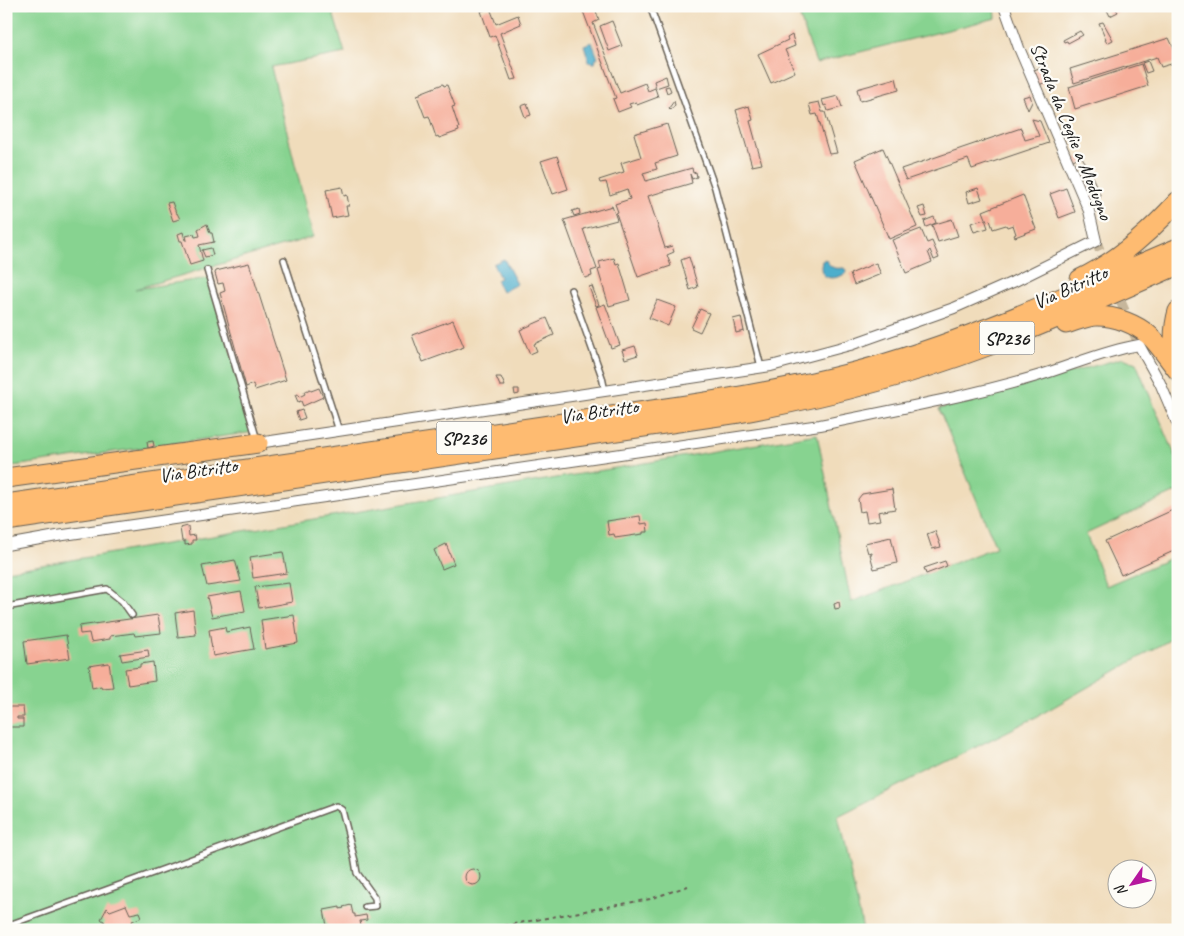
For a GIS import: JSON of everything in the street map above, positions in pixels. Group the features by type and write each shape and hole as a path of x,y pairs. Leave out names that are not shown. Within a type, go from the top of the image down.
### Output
{"highway":[{"path":"918,352 964,328 1088,275 1141,239 1178,201"},
{"name":"Via Bitritto","path":"6,504 772,391 847,374 971,334 1178,248"},
{"name":"Via Bitritto","path":"6,521 739,413 782,405 889,378 981,348 1030,329 1178,265"},
{"path":"1177,370 1173,347 1174,324 1178,311"},
{"path":"829,394 891,386 922,377 1010,348 1067,324 1096,316 1126,322 1138,328 1150,337 1177,370"},
{"path":"6,478 258,443"}],"street":[{"name":"Strada da Ceglie a Modugno","path":"761,367 850,345 954,308 1013,282 1096,241 1089,211 1019,48 1004,6"},
{"path":"6,545 820,425 942,400 1037,376 1119,348 1139,345 1160,383 1178,425"},
{"path":"258,443 761,367"}],"lane":[{"path":"650,6 715,188 761,367"},
{"path":"284,260 339,431"},
{"path":"207,270 258,443"},
{"path":"571,290 602,377 605,391"},
{"path":"6,607 107,589 122,602 132,615"},
{"path":"6,926 336,806 342,810 357,873 375,898 376,906 365,907"}],"path":[{"path":"482,930 563,914 650,900 688,886"}],"green space":[{"path":"6,6 331,6 345,53 271,67 313,237 135,289 209,278 254,432 6,467"},
{"path":"796,6 995,6 996,18 816,63"},
{"path":"1123,358 1136,363 1178,462 1178,491 1086,534 1106,586 1178,555 1178,635 1038,716 838,816 863,930 6,930 6,571 817,434 851,602 996,547 939,409"}],"water":[{"path":"592,42 598,58 595,63 589,62 584,45"},
{"path":"504,259 517,284 502,292 496,280 500,278 493,264"},
{"path":"825,259 833,267 844,268 846,273 831,278 824,275 821,267 822,261"}],"building":[{"path":"581,6 586,6 588,11 595,8 599,20 593,23 620,93 645,83 648,91 655,88 658,97 637,105 636,102 629,104 631,107 618,112 613,99 616,98"},
{"path":"630,6 643,6 632,11"},
{"path":"1105,6 1114,6 1118,12 1110,16"},
{"path":"490,8 496,24 518,15 521,24 500,33 517,79 511,80 495,35 490,37 481,11"},
{"path":"612,21 622,46 609,51 600,26"},
{"path":"1103,22 1113,40 1107,43 1099,23"},
{"path":"1080,31 1083,35 1068,43 1067,41 1064,42 1063,40"},
{"path":"792,35 795,46 785,50 795,72 771,83 758,54 788,40 787,38"},
{"path":"1169,38 1175,51 1178,50 1178,62 1161,67 1157,57 1074,83 1070,69"},
{"path":"1148,61 1152,71 1146,73 1142,63"},
{"path":"1141,64 1148,86 1075,109 1069,87"},
{"path":"1042,67 1048,81 1037,86 1031,71"},
{"path":"666,76 668,84 656,88 654,81"},
{"path":"896,78 899,90 860,101 857,89"},
{"path":"443,84 444,86 447,85 455,106 452,107 459,131 439,138 438,136 436,137 429,116 425,117 417,96"},
{"path":"669,86 671,91 667,93 665,87"},
{"path":"1030,95 1032,102 1028,110 1023,97"},
{"path":"838,96 842,107 828,111 822,100"},
{"path":"674,101 675,105 671,110 669,108"},
{"path":"819,102 822,112 825,112 837,153 829,154 817,114 812,115 809,104"},
{"path":"527,104 531,115 525,117 521,106"},
{"path":"749,106 753,120 750,121 762,164 752,166 736,110"},
{"path":"1032,119 1040,121 1049,143 972,169 968,159 906,180 901,169 1021,128 1025,140 1039,136"},
{"path":"667,124 677,156 655,163 657,169 643,173 646,181 692,168 693,173 696,172 697,177 692,179 690,174 692,183 648,196 665,248 672,246 674,252 667,255 671,266 638,277 616,213 618,212 615,204 630,199 627,189 610,195 606,182 600,183 599,180 624,172 621,163 641,157 634,134"},
{"path":"883,148 917,227 889,239 855,160"},
{"path":"557,156 568,189 553,194 541,161"},
{"path":"1081,156 1085,162 1074,167 1071,161"},
{"path":"1091,174 1101,197 1088,202 1078,179"},
{"path":"342,187 344,196 347,195 349,206 346,206 348,215 332,218 326,190"},
{"path":"978,188 982,199 969,203 966,192"},
{"path":"1066,188 1075,212 1059,218 1050,194"},
{"path":"1023,195 1036,229 1015,237 1013,225 993,229 990,220 987,221 983,211"},
{"path":"172,202 180,219 173,221 167,203"},
{"path":"612,206 617,220 583,229 597,269 591,271 592,276 585,278 564,220"},
{"path":"924,206 927,216 922,217 918,208"},
{"path":"579,209 580,214 574,216 572,211"},
{"path":"934,217 936,223 926,227 924,221"},
{"path":"952,219 958,236 938,242 932,225"},
{"path":"985,219 988,228 974,232 971,223"},
{"path":"207,224 214,242 199,245 203,261 190,265 178,234 183,232 185,240 187,240 186,236 194,234 195,237 200,236 198,229"},
{"path":"921,229 927,243 932,241 939,258 934,260 930,250 928,252 932,262 906,273 892,240"},
{"path":"211,248 213,255 205,257 202,250"},
{"path":"689,257 698,287 690,290 681,260"},
{"path":"614,258 616,264 619,263 630,300 609,306 598,270 601,269 599,262"},
{"path":"249,263 286,380 255,390 253,384 246,387 220,293 225,291 223,283 218,284 215,273 216,271"},
{"path":"876,263 881,274 854,285 850,274"},
{"path":"592,286 599,305 596,306 589,287"},
{"path":"657,300 676,307 668,326 649,318"},
{"path":"605,304 620,345 611,348 596,307"},
{"path":"700,309 709,313 700,332 691,328"},
{"path":"741,317 744,331 736,333 733,319"},
{"path":"547,318 554,335 534,344 537,351 530,354 520,330"},
{"path":"453,320 464,347 423,362 412,335"},
{"path":"635,346 638,355 625,359 622,350"},
{"path":"496,377 501,377 505,386 500,386"},
{"path":"319,388 323,397 303,406 301,401 298,402 295,395 298,394 299,397 310,389 311,391"},
{"path":"514,389 519,389 519,394 515,395"},
{"path":"302,410 305,418 299,420 296,412"},
{"path":"153,441 154,446 148,448 147,442"},
{"path":"892,489 895,509 878,512 880,520 867,522 865,511 860,512 858,499 862,494"},
{"path":"1175,509 1178,515 1178,549 1121,575 1105,541"},
{"path":"640,516 641,524 647,523 648,532 615,538 614,534 609,535 607,521"},
{"path":"188,526 189,536 195,535 196,540 192,540 192,544 185,545 185,541 182,541 180,528"},
{"path":"935,531 941,547 932,549 927,534"},
{"path":"891,537 897,563 874,569 870,554 872,552 868,553 865,543"},
{"path":"446,544 454,564 442,569 434,550"},
{"path":"283,552 287,573 253,578 250,557"},
{"path":"235,560 241,581 207,586 202,566"},
{"path":"945,561 947,566 926,574 924,568"},
{"path":"289,583 292,602 259,608 255,587"},
{"path":"241,591 245,611 212,617 207,597"},
{"path":"839,602 840,608 835,609 834,604"},
{"path":"193,610 196,635 178,637 175,613"},
{"path":"158,615 161,633 135,636 134,633 110,636 110,639 91,642 89,633 80,634 79,626"},
{"path":"294,615 298,643 265,649 261,620"},
{"path":"225,627 226,632 250,627 254,649 213,656 209,630"},
{"path":"66,635 70,658 27,664 24,641"},
{"path":"148,650 149,657 122,661 120,654"},
{"path":"153,662 155,681 128,685 125,669 140,667 140,664"},
{"path":"109,663 113,687 102,688 101,686 92,688 89,666"},
{"path":"8,707 23,707 24,717 17,717 17,719 23,719 23,727 9,727"},
{"path":"470,869 476,869 481,874 479,883 470,885 465,880 465,874"},
{"path":"126,905 130,914 140,912 142,917 132,921 135,930 105,930 103,926 105,922 101,919 107,908 110,911"},
{"path":"351,905 355,917 366,915 367,920 360,921 361,926 359,930 330,930 327,926 324,910 340,907 340,909"}],"tunnel":[{"path":"1096,241 1107,268"},
{"path":"1115,288 1139,345"}]}
